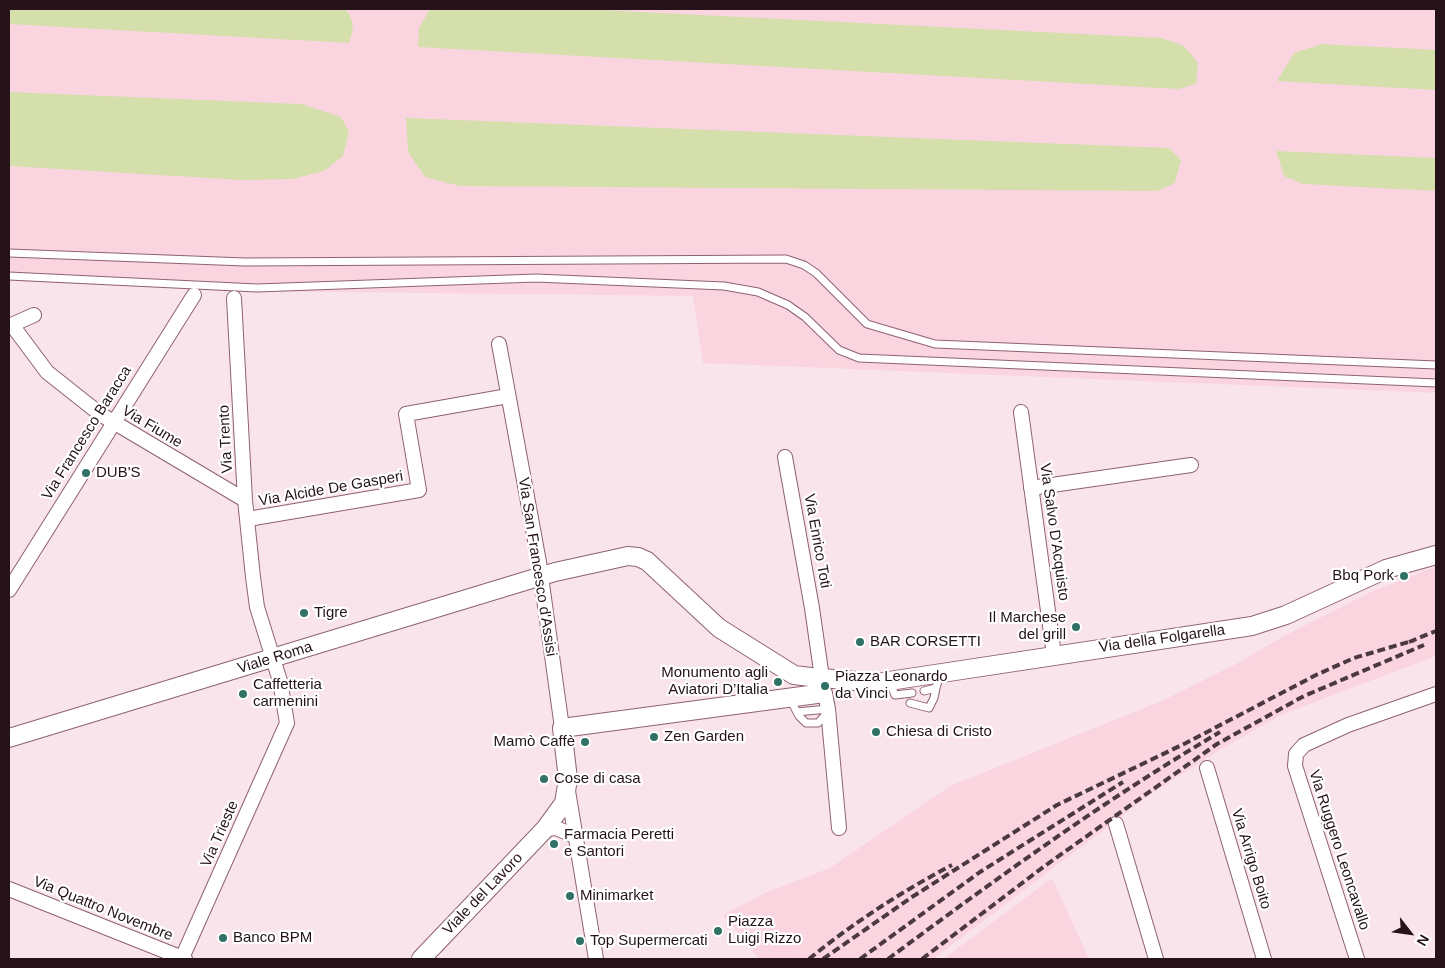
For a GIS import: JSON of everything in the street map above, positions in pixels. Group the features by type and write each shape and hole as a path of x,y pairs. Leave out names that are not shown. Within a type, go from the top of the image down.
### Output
{"street":[{"name":"Via Francesco Baracca","path":"9,590 112,422 194,295"},
{"name":"Via Trento","path":"234,298 245,500 253,577 257,607 280,681 287,723"},
{"path":"10,325 34,315"},
{"name":"Via Fiume","path":"10,325 47,372 112,422 245,500"},
{"name":"Via San Francesco d'Assisi","path":"498,344 541,576 562,728 568,791 596,959"},
{"name":"Via Alcide De Gasperi","path":"248,519 419,490 406,414 508,396"},
{"name":"Via Salvo D'Acquisto","path":"1021,412 1054,655"},
{"name":"Via Enrico Toti","path":"785,457 816,631 822,691"},
{"path":"1031,488 1191,465"},
{"name":"Via della Folgarella","path":"890,689 938,681 1054,655 1265,622 1292,613 1386,569 1436,555"},
{"name":"Viale Roma","path":"9,738 541,576 628,556 638,557 647,561 719,628 794,675"},
{"path":"794,675 822,691 831,737 839,828"},
{"path":"793,702 798,685 794,675"},
{"path":"562,728 768,700 793,702 822,691 890,689"},
{"name":"Via Ruggero Leoncavallo","path":"1357,959 1295,766 1296,754 1304,745 1342,727 1436,694"},
{"name":"Via Trieste","path":"183,959 287,723"},
{"name":"Via Arrigo Boito","path":"1207,768 1264,959"},
{"path":"544,829 564,803 568,791"},
{"path":"1116,824 1156,959"},
{"path":"544,829 556,828 577,837"},
{"name":"Viale del Lavoro","path":"422,959 544,829"},
{"name":"Via Quattro Novembre","path":"9,889 183,959"}],"lane":[{"path":"9,253 245,262 786,259 804,265 816,273 867,324 935,344 1436,365"},
{"path":"9,276 257,288 536,278 698,284 742,289 773,298 805,317 843,354 859,358 1436,383"},
{"path":"924,690 938,681"},
{"path":"913,702 910,703 929,708 934,698 938,681"},
{"path":"890,689 912,693"},
{"path":"793,702 806,723 814,724 822,721 822,691"},
{"path":"925,699 934,698"}],"shaded area":[{"path":"9,9 1436,9 1436,393 703,363 693,296 240,291 9,281"},
{"path":"1435,567 1436,656 1283,714 1218,751 1154,792 933,959 759,959 723,915 765,893 830,868 950,786 1162,701 1373,591"},
{"path":"1052,878 1089,959 943,959"}],"green space":[{"path":"9,9 345,9 351,17 353,29 349,43 9,24"},
{"path":"430,9 581,9 1162,38 1184,46 1198,63 1196,84 1178,89 418,47 419,28"},
{"path":"1322,44 1436,50 1436,90 1277,81 1294,53"},
{"path":"9,92 301,104 341,117 349,132 343,156 324,171 293,179 242,180 9,166"},
{"path":"406,118 1169,148 1181,160 1175,183 1157,191 460,186 425,177 408,152"},
{"path":"1276,151 1436,158 1436,191 1303,184 1284,176"}],"railway":[{"path":"1409,642 1436,631"},
{"path":"823,959 912,897 1057,805 1186,743 1316,675 1354,658 1415,640"},
{"path":"922,959 1046,865 1217,744 1304,696 1424,645"},
{"path":"888,959 1092,813 1220,732"},
{"path":"860,959 980,872 1123,782"},
{"path":"809,959 878,909 952,865"}],"place":[{"name":"DUB'S","path":"86,473"},
{"name":"Bbq Pork","path":"1404,576"},
{"name":"Tigre","path":"304,613"},
{"name":"Il Marchese del grill","path":"1076,627"},
{"name":"BAR CORSETTI","path":"860,642"},
{"name":"Monumento agli Aviatori D’Italia","path":"778,682"},
{"name":"Piazza Leonardo da Vinci","path":"825,686"},
{"name":"Caffetteria carmenini","path":"243,694"},
{"name":"Chiesa di Cristo","path":"876,732"},
{"name":"Zen Garden","path":"654,737"},
{"name":"Mamò Caffè","path":"585,742"},
{"name":"Cose di casa","path":"544,779"},
{"name":"Farmacia Peretti e Santori","path":"554,844"},
{"name":"Minimarket","path":"570,896"},
{"name":"Piazza Luigi Rizzo","path":"718,931"},
{"name":"Banco BPM","path":"223,938"},
{"name":"Top Supermercati","path":"580,941"}]}
